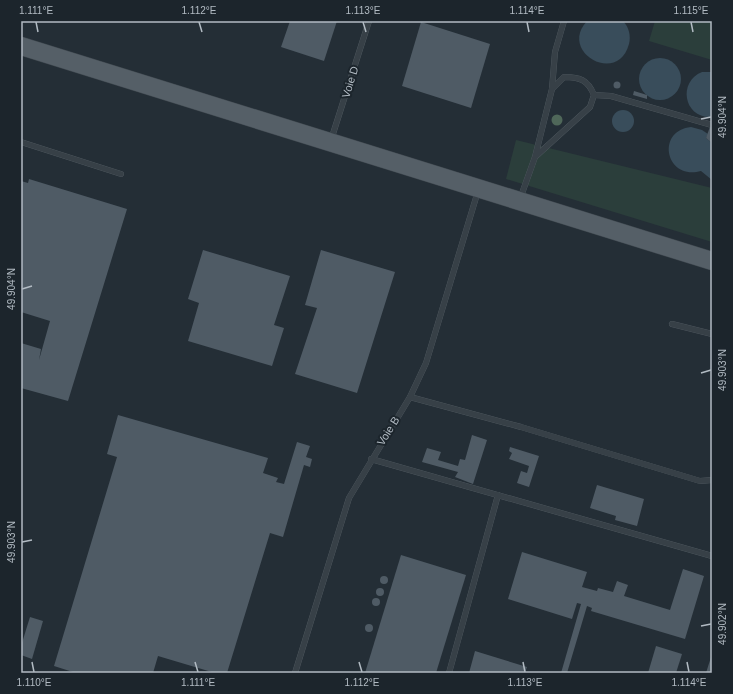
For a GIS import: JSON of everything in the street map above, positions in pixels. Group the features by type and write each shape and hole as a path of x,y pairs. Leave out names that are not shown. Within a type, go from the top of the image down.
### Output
{"main road":[{"path":"21,46 712,261"}],"lane":[{"name":"Voie D","path":"331,142 369,21"},
{"path":"519,201 535,157 552,89 555,52 564,21"},
{"path":"535,157 590,107 594,95 590,85 576,77 564,77 552,89"},
{"path":"594,95 611,96 712,126"},
{"path":"21,142 121,174"},
{"name":"Voie B","path":"295,673 349,498 371,459 410,397 426,363 478,188"},
{"path":"672,324 712,334"},
{"path":"410,397 521,427 700,481 712,480"},
{"path":"371,459 712,556"},
{"path":"449,673 498,495"}],"green space":[{"path":"655,21 712,21 712,60 649,41"},
{"path":"516,140 712,188 712,242 506,179"}],"water":[{"path":"587,21 623,21 628,29 630,38 629,44 623,56 614,62 603,63 593,60 585,53 580,44 580,33"},
{"path":"660,58 675,64 681,79 675,94 660,100 645,94 639,79 645,64"},
{"path":"702,72 712,72 712,117 703,116 695,112 687,99 689,84 694,77"},
{"path":"619,110 627,110 634,117 634,125 627,132 619,132 612,125 612,117"},
{"path":"691,127 702,130 708,134 706,138 712,143 712,180 701,171 689,172 680,169 673,163 669,154 669,145 672,137 680,130"}],"building":[{"path":"290,21 337,21 324,61 281,47"},
{"path":"421,22 490,44 471,108 402,86"},
{"path":"617,82 620,85 617,88 614,85"},
{"path":"634,91 647,95 647,99 633,95"},
{"path":"712,121 712,143 706,138"},
{"path":"29,179 127,209 68,401 21,388 21,343 41,349 39,360 50,321 21,312 21,181 28,183"},
{"path":"203,250 290,276 274,325 284,328 272,366 188,341 199,303 188,299"},
{"path":"321,250 395,272 357,393 295,374 317,308 305,305"},
{"path":"118,415 268,458 263,473 278,478 276,482 284,484 297,442 310,446 306,457 312,459 310,467 304,465 283,537 270,533 227,673 215,673 158,656 153,673 76,673 54,666 117,457 107,454"},
{"path":"472,435 487,440 473,484 455,477 458,472 422,462 427,448 441,452 438,460 458,466 460,459 465,460"},
{"path":"510,447 539,456 529,487 517,483 521,471 527,473 529,466 509,459 512,453 509,451"},
{"path":"597,485 644,499 637,526 615,520 616,516 590,508"},
{"path":"522,552 587,572 582,587 597,591 598,588 613,592 617,581 628,585 624,596 670,610 683,569 704,576 685,639 591,611 592,608 587,606 567,673 561,673 581,604 577,603 572,619 508,599"},
{"path":"401,555 466,575 436,673 365,673"},
{"path":"384,576 387,577 387,583 384,584 381,583 380,580 381,577"},
{"path":"380,588 383,589 383,595 380,596 377,595 376,592 377,589"},
{"path":"376,598 379,599 379,605 376,606 373,605 372,602 373,599"},
{"path":"30,617 43,621 32,659 21,655 21,646"},
{"path":"369,624 372,625 372,631 369,632 366,631 365,628 366,625"},
{"path":"656,646 682,654 676,673 648,673"},
{"path":"475,651 527,667 525,673 469,673"},
{"path":"712,654 712,673 706,673"}]}
